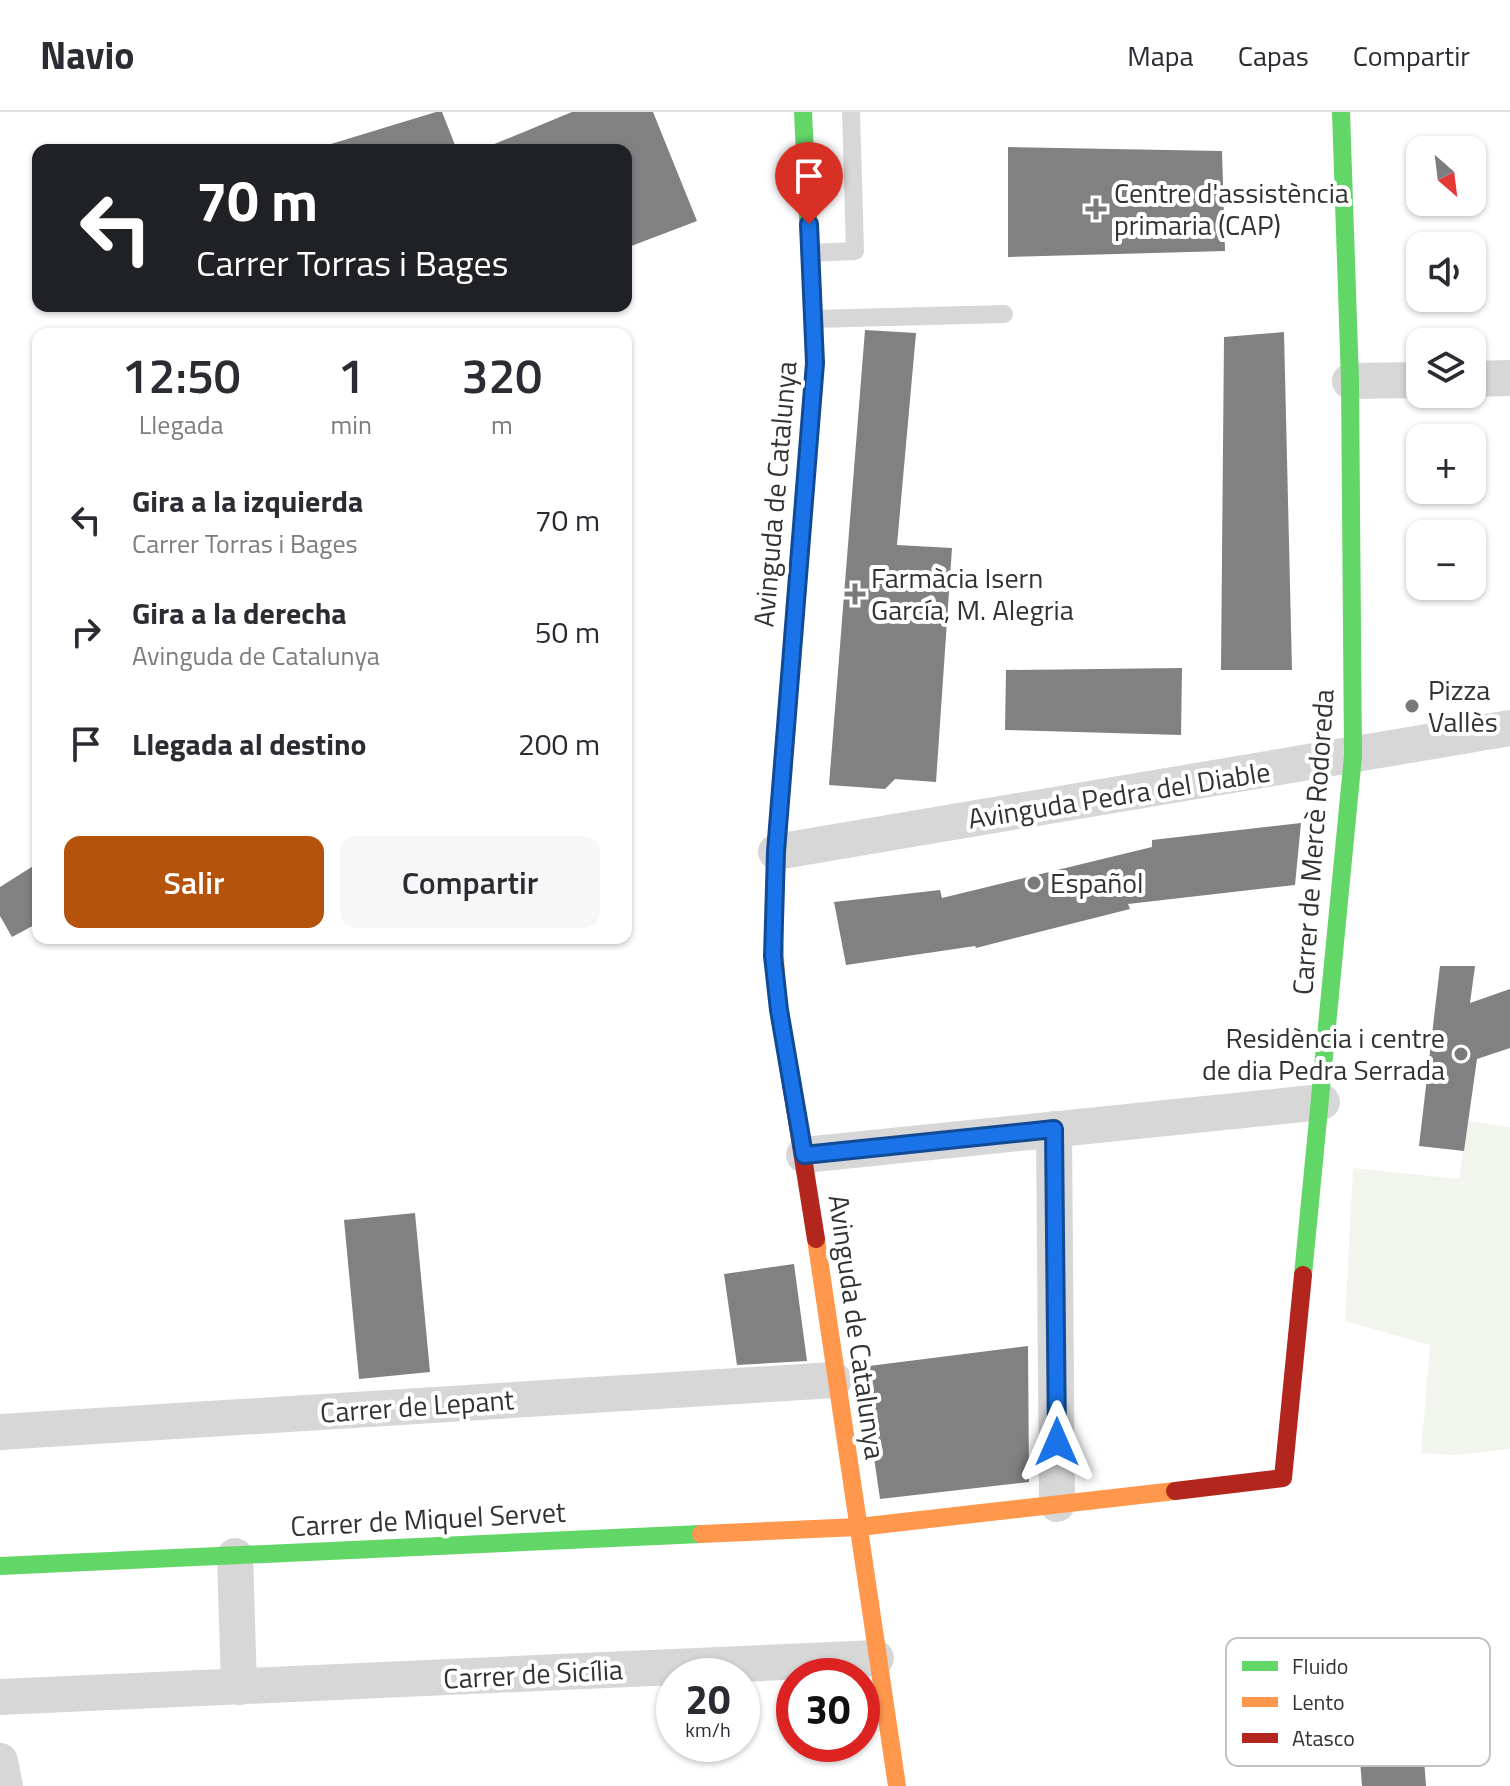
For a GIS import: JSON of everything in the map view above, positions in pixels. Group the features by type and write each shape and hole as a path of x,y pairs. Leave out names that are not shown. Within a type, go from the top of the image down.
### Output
{"street":[{"name":"Avinguda de Catalunya","path":"803,112 815,363 776,852 773,956 876,1658"},
{"name":"Carrer de Mercè Rodoreda","path":"1283,1478 1322,1102 1353,756 1350,381 1341,112"},
{"path":"1486,379 1510,378"},
{"path":"1350,381 1406,380"},
{"name":"Avinguda Pedra del Diable","path":"776,852 1510,728"},
{"path":"804,1155 1322,1102"},
{"path":"1054,1129 1057,1504"},
{"name":"Carrer de Lepant","path":"0,1432 834,1380"},
{"name":"Carrer de Miquel Servet","path":"0,1566 859,1527 1283,1478"},
{"path":"235,1556 239,1687"},
{"name":"Carrer de Sicília","path":"0,1697 776,1663"},
{"name":"Avinguda de Catalunya","path":"880,1682 897,1786"},
{"path":"0,1761 5,1786"}],"lane":[{"path":"810,253 855,251 851,112"},
{"path":"813,319 1004,314"}],"shaded area":[{"path":"1468,1121 1510,1127 1510,1449 1456,1455 1421,1453 1430,1345 1345,1321 1353,1168 1459,1179"}],"building":[{"path":"442,112 455,144 331,144"},
{"path":"572,112 653,112 697,221 632,246 632,144 495,144"},
{"path":"1008,147 1222,151 1225,251 1008,257"},
{"path":"865,330 916,333 897,545 952,548 936,782 895,779 885,789 829,785"},
{"path":"1284,332 1292,670 1221,670 1224,337"},
{"path":"1182,668 1181,735 1005,730 1006,670"},
{"path":"1301,823 1295,885 1128,904 1130,909 976,948 846,965 834,902 940,890 942,898 1152,847 1152,840"},
{"path":"32,867 32,926 12,937 0,916 0,887"},
{"name":"Residència i centre de dia Pedra Serrada","path":"1440,966 1475,966 1470,1003 1510,989 1510,1048 1477,1059 1464,1151 1419,1146"},
{"path":"415,1213 430,1372 359,1379 344,1220"},
{"path":"794,1264 807,1361 737,1365 724,1274"},
{"path":"1028,1346 1029,1482 880,1499 861,1367"},
{"path":"1360,1766 1425,1766 1426,1786 1362,1786"}],"traffic: fast":[{"path":"788,697 815,363 803,112"},
{"path":"1303,1275 1353,756 1350,381 1341,112"},
{"path":"0,1566 701,1534"}],"traffic: slow":[{"path":"779,1008 774,892 788,697"},
{"path":"816,1239 897,1786"},
{"path":"701,1534 859,1527 1175,1491"}],"traffic: jam":[{"path":"779,1008 816,1239"},
{"path":"1175,1491 1283,1478 1303,1275"}],"place":[{"name":"Centre d'assistència primaria (CAP)","path":"1096,209"},
{"name":"Farmàcia Isern García, M. Alegria","path":"855,594"},
{"name":"Pizza Vallès","path":"1412,706"},
{"name":"Español","path":"1034,883"},
{"name":"Residència i centre de dia Pedra Serrada","path":"1461,1054"}],"route":[{"path":"809,224 815,363 776,852 773,956 804,1155 1054,1129 1057,1442"}]}
